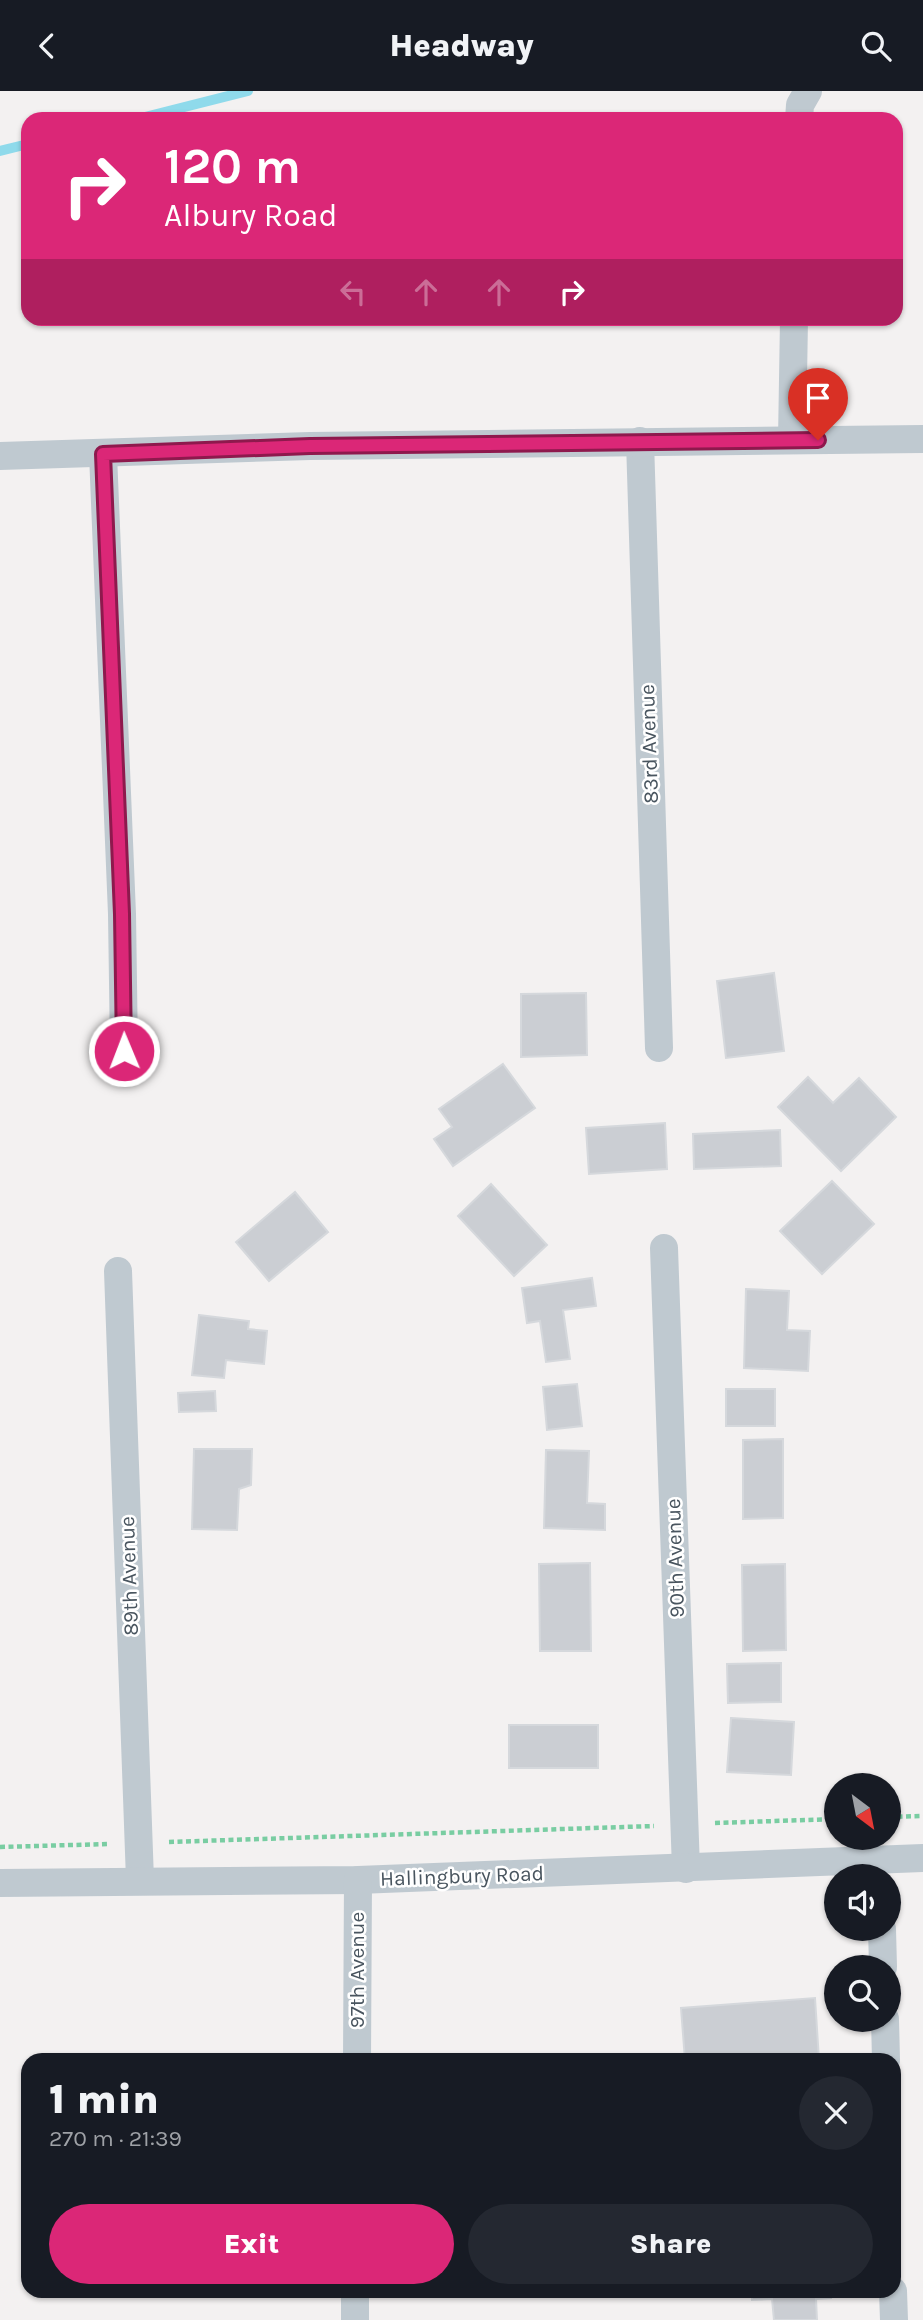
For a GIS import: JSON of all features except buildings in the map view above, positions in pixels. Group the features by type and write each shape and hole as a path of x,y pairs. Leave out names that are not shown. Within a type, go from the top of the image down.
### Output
{"street":[{"path":"800,112 800,105 808,91"},
{"path":"792,440 794,326"},
{"path":"0,456 310,446 923,439"},
{"name":"83rd Avenue","path":"640,441 659,1048"},
{"path":"103,454 122,914 124,1051"},
{"name":"90th Avenue","path":"664,1248 686,1868"},
{"name":"89th Avenue","path":"118,1271 140,1880"},
{"name":"Hallingbury Road","path":"895,1864 923,1858"},
{"name":"Hallingbury Road","path":"0,1883 358,1880 686,1868 824,1867"},
{"name":"97th Avenue","path":"357,2053 358,1880"},
{"path":"885,2032 886,2053"},
{"path":"355,2298 355,2320"},
{"path":"893,2298 894,2320"}],"path":[{"path":"901,1817 923,1816"},
{"path":"0,1847 824,1819"}],"waterway":[{"path":"165,112 248,91"},
{"path":"0,151 21,146"}],"route":[{"path":"124,1051 122,914 103,454 310,446 818,440"}]}
